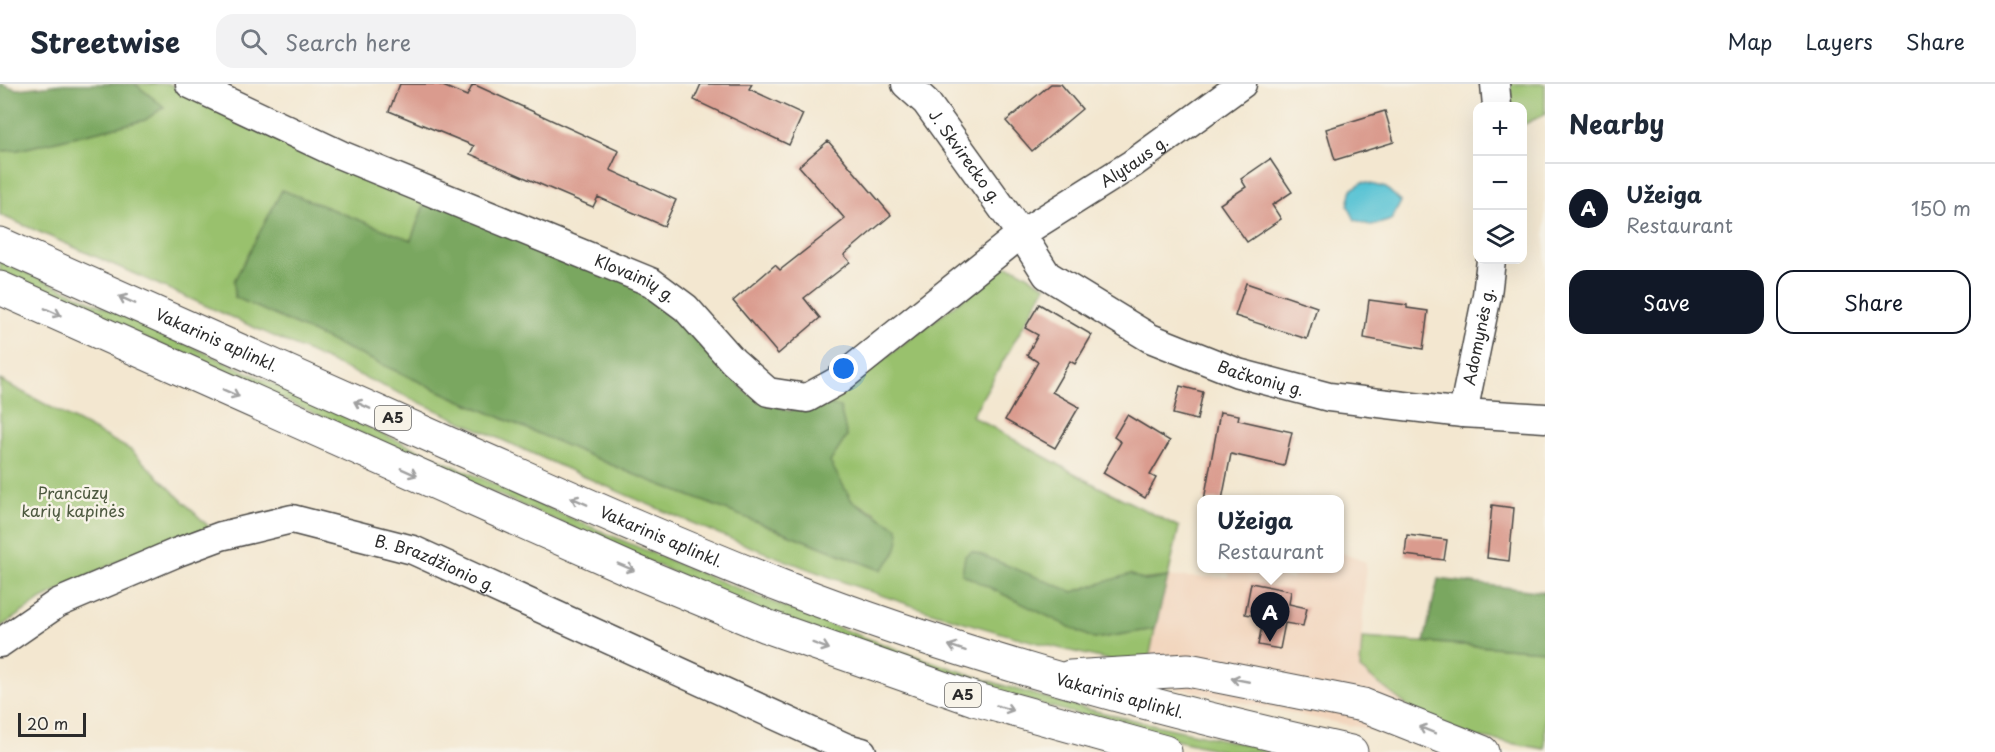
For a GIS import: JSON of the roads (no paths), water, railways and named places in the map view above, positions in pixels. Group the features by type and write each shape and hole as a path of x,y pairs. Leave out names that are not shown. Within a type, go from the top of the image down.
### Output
{"highway":[{"name":"Vakarinis aplinkl.","path":"0,244 646,531 798,592 916,635 1053,679 1169,711 1351,752"},
{"name":"A5","path":"0,288 629,569 766,626 974,699 1165,752"},
{"path":"1053,679 1110,673 1188,670 1363,705 1482,752"}],"street":[{"name":"Klovainių g.","path":"190,84 341,155 651,282 686,308 733,361 768,392 807,398 836,382 1021,234"},
{"name":"J. Skvirecko g.","path":"906,84 926,102 1021,234"},
{"name":"Alytaus g.","path":"1021,234 1132,164 1242,84"},
{"path":"1494,84 1496,102"},
{"name":"Bačkonių g.","path":"1021,234 1047,275 1150,338 1238,373 1329,397 1463,413 1545,418"},
{"name":"Adomynės g.","path":"1463,413 1487,295 1491,264"},
{"name":"B. Brazdžionio g.","path":"0,643 58,603 178,552 221,536 292,519 413,550 852,751"}],"water":[{"path":"1363,182 1386,188 1401,202 1391,220 1372,226 1355,220 1348,206 1352,189"}],"place":[{"name":"Užeiga","path":"1270,642"}],"park label":[{"name":"Prancūzų karių kapinės","path":"73,502"}]}
